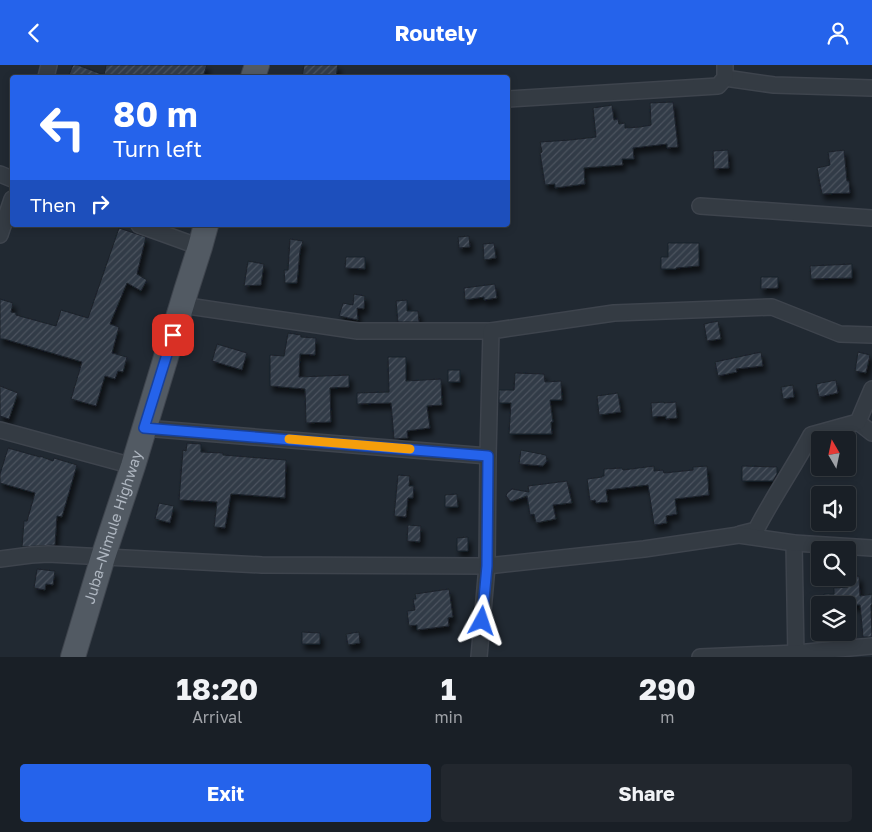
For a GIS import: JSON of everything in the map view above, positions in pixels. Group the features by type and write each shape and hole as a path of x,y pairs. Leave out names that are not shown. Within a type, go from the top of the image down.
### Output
{"main road":[{"name":"Juba–Nimule Highway","path":"73,657 102,557 133,466 203,236"}],"street":[{"path":"510,99 718,86 725,72 774,85 872,88"},
{"path":"0,235 10,205"},
{"path":"700,206 872,218"},
{"path":"151,227 203,236"},
{"path":"182,305 358,331 491,331 614,313 772,307 840,334 872,335"},
{"path":"479,657 487,566 491,331"},
{"path":"858,422 872,389"},
{"path":"858,422 872,433"},
{"path":"0,559 48,554 262,565 487,566 644,549 740,535 756,530 811,435 858,422"},
{"path":"144,428 488,456"},
{"path":"0,430 133,466"},
{"path":"740,535 794,543 872,548"},
{"path":"794,543 796,655"},
{"path":"700,657 796,655 872,646"}],"building":[{"path":"73,65 78,65 104,75 69,75"},
{"path":"106,65 207,65 204,75 104,75"},
{"path":"304,65 338,65 336,75 302,75"},
{"path":"673,102 678,147 667,148 667,144 633,148 634,159 622,159 623,165 584,168 585,184 555,188 555,184 545,185 540,142 596,137 593,108 612,105 614,120 618,119 619,124 625,123 625,128 640,127 651,125 650,103"},
{"path":"728,150 729,168 714,169 713,151"},
{"path":"844,150 850,193 822,194 817,168 830,165 828,152"},
{"path":"119,228 146,237 137,274 147,280 141,291 127,283 110,324 119,327 112,353 127,357 123,372 118,371 115,379 105,376 96,406 71,399 82,362 0,339 0,299 13,303 11,312 16,313 16,315 56,326 61,310 88,318"},
{"path":"469,236 470,247 459,248 458,237"},
{"path":"290,239 303,241 300,251 297,283 285,283 284,270 288,270"},
{"path":"494,243 496,258 484,260 483,244"},
{"path":"668,243 699,243 699,266 661,269 661,257 668,257"},
{"path":"346,257 365,257 365,269 345,268"},
{"path":"248,261 264,264 261,285 244,286"},
{"path":"852,264 852,278 811,279 810,266"},
{"path":"761,277 778,277 778,288 761,289"},
{"path":"495,284 497,298 484,300 484,297 465,300 464,288"},
{"path":"354,294 365,296 364,309 357,308 358,320 339,316 343,303 353,305"},
{"path":"407,300 407,311 418,311 419,322 398,322 396,301"},
{"path":"718,321 721,339 707,341 704,324"},
{"path":"288,333 301,335 301,337 316,338 315,355 300,354 299,377 349,375 349,387 330,388 331,422 306,423 305,389 270,386 270,355 284,356"},
{"path":"217,344 247,353 242,370 212,361"},
{"path":"761,352 763,366 736,369 737,372 718,376 715,362"},
{"path":"858,352 870,355 866,373 855,371"},
{"path":"388,357 406,357 406,381 441,379 442,405 427,406 430,428 407,431 408,438 394,439 391,403 357,404 357,393 389,392"},
{"path":"448,370 460,370 460,382 448,382"},
{"path":"515,373 544,374 545,382 561,381 562,400 550,400 553,422 551,422 552,434 509,434 511,403 499,403 499,390 514,390"},
{"path":"836,380 838,393 819,397 816,384"},
{"path":"793,385 794,397 783,399 781,387"},
{"path":"0,386 18,393 9,419 0,416"},
{"path":"618,393 621,412 599,415 597,396"},
{"path":"676,402 677,418 666,419 666,416 652,417 651,403"},
{"path":"187,443 201,444 201,452 286,460 285,498 231,494 225,528 214,527 217,502 179,500 183,450 186,451"},
{"path":"8,448 53,461 54,458 77,465 62,517 57,516 55,545 22,547 24,521 27,521 35,493 0,483 0,474"},
{"path":"521,450 546,455 547,461 543,466 519,464"},
{"path":"654,466 654,471 663,470 664,473 693,470 693,467 707,466 709,495 675,499 677,514 666,516 667,523 654,525 648,485 606,490 608,502 596,503 595,500 590,501 587,479 604,476 604,469 622,468 623,470"},
{"path":"742,466 777,467 777,474 773,481 742,481"},
{"path":"398,475 410,476 409,486 414,486 413,498 408,498 406,517 394,516"},
{"path":"567,481 572,503 553,505 556,519 536,523 534,514 530,515 527,496 510,501 506,496 512,489 529,492 528,486"},
{"path":"457,494 458,507 445,507 445,495"},
{"path":"159,503 174,506 170,523 155,519"},
{"path":"408,525 421,526 420,542 407,541"},
{"path":"468,537 468,551 457,551 457,538"},
{"path":"37,569 55,571 53,585 46,584 45,590 34,588"},
{"path":"856,576 859,576 860,596 872,594 872,637 863,637 860,605 856,605 856,596 824,596 824,594 834,594 834,588 856,586"},
{"path":"449,589 453,617 448,618 449,626 417,630 417,625 409,626 407,611 415,610 413,599 416,599 415,594"},
{"path":"302,632 320,633 320,644 302,644"},
{"path":"359,632 360,643 348,645 346,634"}],"slow traffic":[{"path":"289,439 410,449"}],"route":[{"path":"173,335 144,428 488,456 487,566 482,621"}]}
